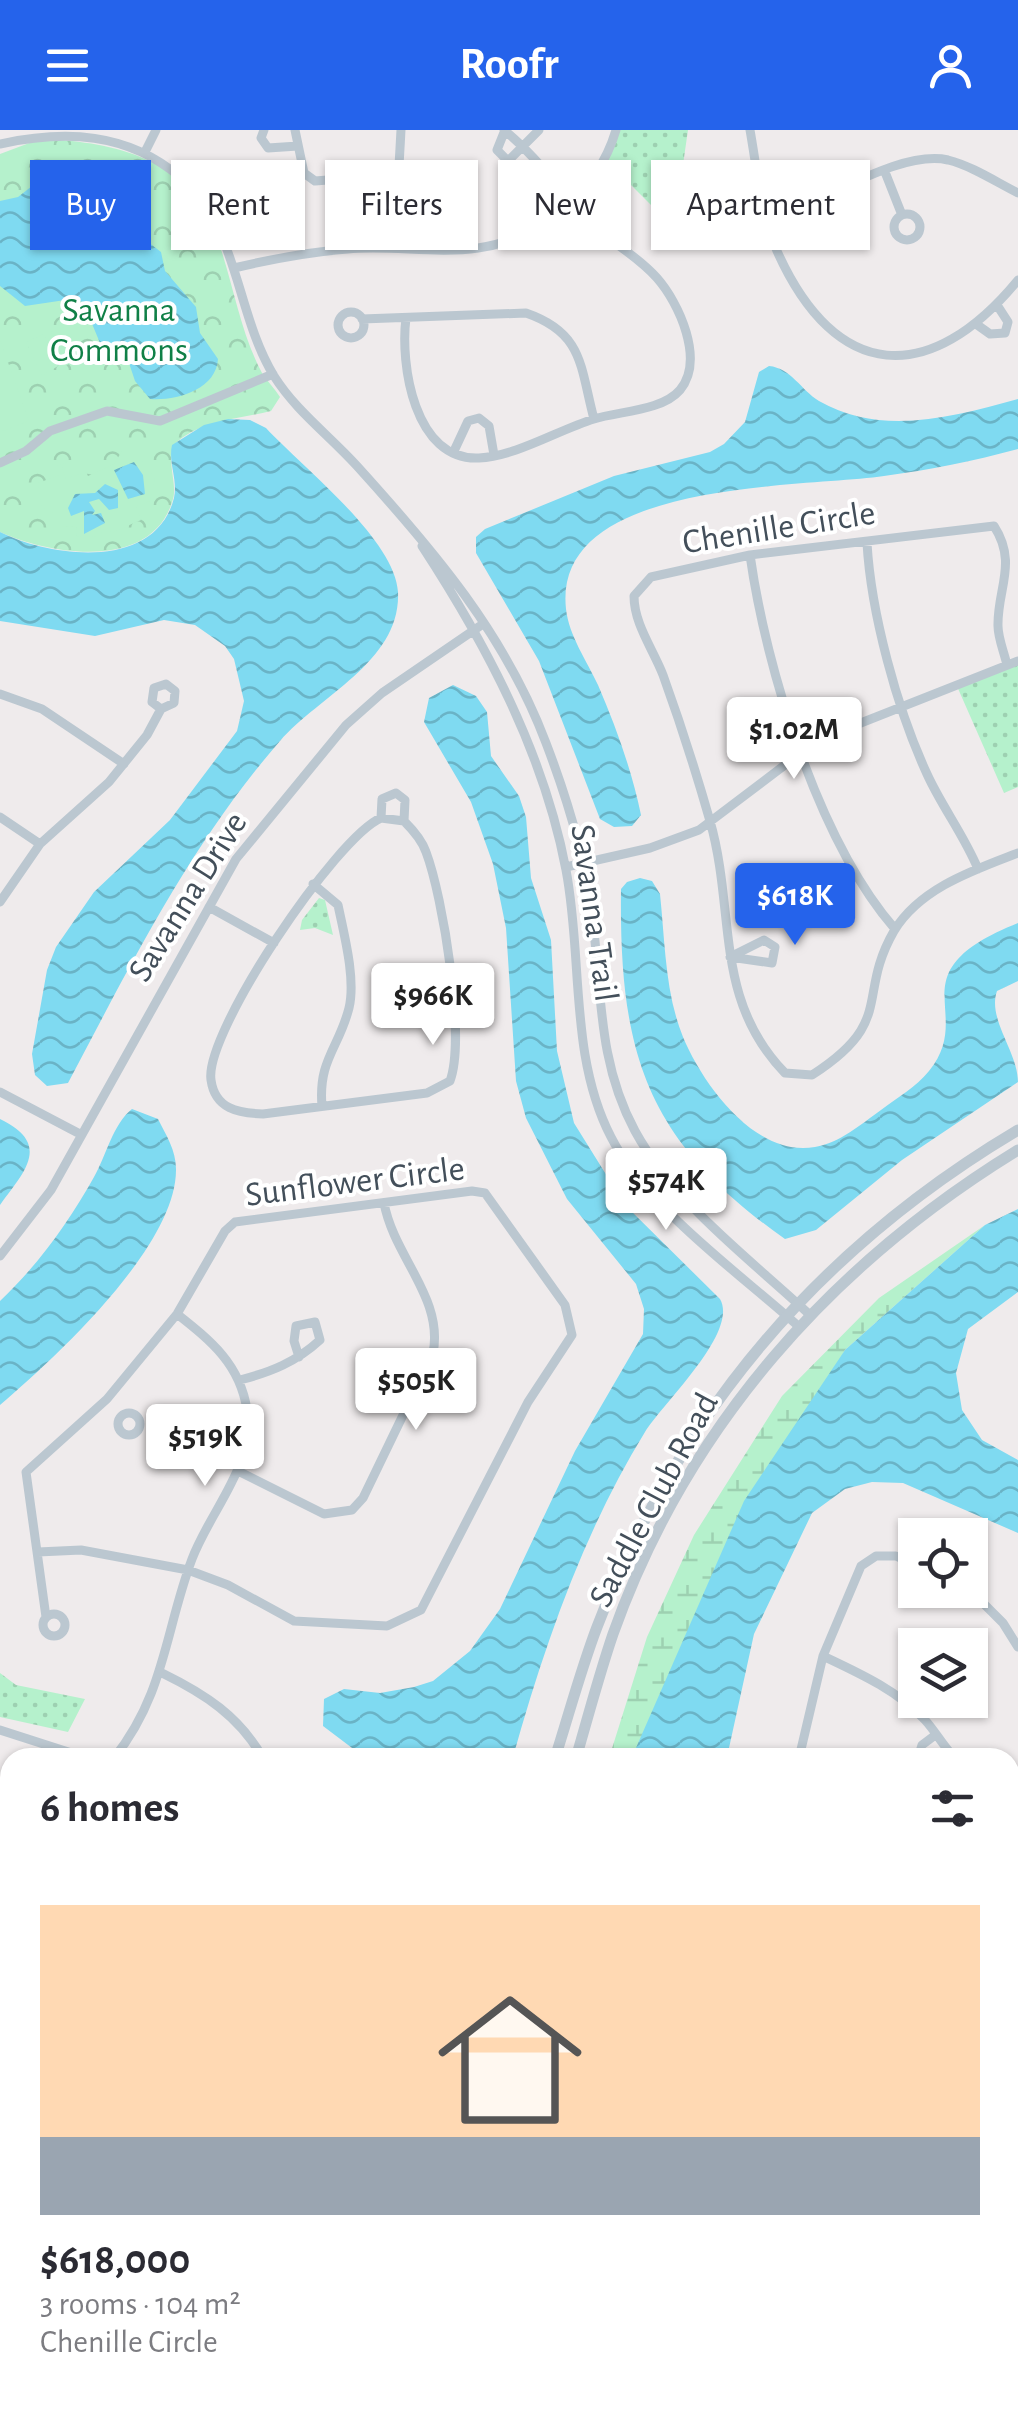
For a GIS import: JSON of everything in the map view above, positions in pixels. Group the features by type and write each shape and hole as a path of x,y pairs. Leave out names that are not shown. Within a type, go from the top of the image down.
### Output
{"street":[{"path":"145,152 156,130"},
{"path":"264,130 261,138 268,148 298,146"},
{"path":"296,130 304,173 315,181 382,178 399,166 401,130"},
{"path":"535,160 524,147 505,130 497,146 499,156 512,161 524,147 539,130"},
{"path":"602,160 616,130"},
{"path":"750,130 755,160"},
{"name":"Savanna Trail","path":"0,144 73,132 145,152 197,194 216,223 234,268 250,329 273,374 302,413 408,522 464,589 520,683 545,740 583,864 604,1047 627,1113 646,1148 698,1210 809,1314"},
{"path":"870,178 928,157 952,161 1018,193"},
{"path":"884,172 902,215"},
{"path":"234,268 349,248 482,248 498,242"},
{"path":"406,318 404,363 409,387 432,432 454,451 476,458 494,455 594,419 672,397 686,382 690,352 672,301 657,278 626,250"},
{"path":"776,250 795,282 841,339 868,352 923,355 976,324 1018,280"},
{"path":"976,324 996,336 1005,333 1008,322 997,305"},
{"path":"362,318 526,313 545,320 576,348 594,419"},
{"path":"0,463 26,451 50,431 107,410 160,422 273,374"},
{"path":"454,451 468,422 479,418 489,426 494,455"},
{"name":"Savanna Trail","path":"408,522 476,630 528,744 566,867 586,1064 605,1124 626,1161 663,1204 798,1325"},
{"name":"Chenille Circle","path":"1013,663 998,628 1008,585 1006,552 994,526 750,555 651,577 634,596 634,610 662,674 711,823 734,992 749,1026 785,1073 799,1077 831,1062 868,1022 882,959 895,930 925,898 978,869 1018,853"},
{"path":"867,543 869,578 902,705 927,775 964,834 978,869"},
{"path":"750,555 758,608 802,752 845,855 877,909 895,930"},
{"name":"Savanna Drive","path":"0,1256 50,1190 236,858 346,725 382,694 485,622"},
{"path":"566,867 666,844 711,823 802,752 902,705 1013,663"},
{"path":"0,694 42,710 124,764"},
{"path":"0,902 40,844 124,764 161,709"},
{"path":"381,818 382,798 396,793 405,800 404,821 426,850 445,926 453,1071 441,1088 427,1093 239,1113 224,1106 215,1094 211,1063 274,943 354,835 381,818 404,821"},
{"path":"0,818 40,844"},
{"path":"314,884 338,905 350,989 346,1018 320,1079 322,1106"},
{"path":"209,907 274,943"},
{"path":"764,940 773,944 776,954 768,964 730,956 764,940"},
{"path":"0,1092 80,1134"},
{"path":"605,1124 627,1113"},
{"name":"Saddle Club Road","path":"558,1748 597,1626 650,1510 679,1458 785,1314 870,1233 924,1190 1018,1130"},
{"path":"626,1161 646,1148"},
{"name":"Saddle Club Road","path":"579,1748 614,1632 673,1508 739,1398 798,1325 918,1216 1018,1150"},
{"name":"Sunflower Circle","path":"38,1552 81,1550 188,1570 228,1585 294,1621 387,1626 405,1620 421,1610 528,1402 572,1335 565,1305 485,1194 249,1216 236,1222 225,1230 177,1314 108,1398 26,1472 46,1617"},
{"path":"238,1471 324,1514 352,1510 363,1498 433,1353 436,1334 435,1314 396,1245 384,1203"},
{"path":"122,1748 137,1729 162,1673 188,1570 201,1535 238,1471 248,1441 248,1411 240,1380 222,1350 177,1314"},
{"path":"240,1380 280,1369 298,1356"},
{"path":"108,1398 122,1416"},
{"path":"801,1748 822,1656 862,1566 876,1556 898,1557"},
{"path":"988,1608 1018,1647"},
{"path":"822,1656 871,1678 902,1700 928,1722 944,1748"},
{"path":"162,1673 224,1708 249,1733 257,1748"},
{"path":"0,1730 56,1748"},
{"path":"921,1748 934,1736"}],"green space":[{"path":"616,130 688,130 684,160 651,160 651,205 631,185 631,160 604,158"},
{"name":"Savanna Commons","path":"40,139 66,140 117,149 147,160 30,160 30,250 151,250 151,162 171,174 171,250 221,250 254,356 280,397 271,411 210,424 178,441 171,461 173,499 162,522 145,538 123,548 71,551 0,532 0,154"},
{"path":"73,324 86,358 64,366 51,332"},
{"path":"44,334 58,366 42,376 26,342"},
{"path":"0,340 29,421 0,432"},
{"path":"122,451 127,457 139,457 155,478 150,501 136,506 141,520 111,533 109,526 96,536 77,537 76,526 63,527 52,512 42,507 38,483 60,475 57,466 66,463 62,468 66,479 86,472 88,476 114,464"},
{"path":"1018,661 1018,787 1004,793 956,684"},
{"path":"319,898 325,900 333,935 315,928 300,930 302,920"},
{"path":"985,1225 845,1350 637,1748 612,1748 647,1637 694,1535 782,1396 879,1298"},
{"path":"0,1673 16,1685 85,1699 68,1732 0,1717"}],"water":[{"path":"30,188 30,250 151,250 151,244 161,252 165,271 196,307 200,333 218,359 210,379 182,395 150,399 135,381 127,357 100,343 83,302 72,299 25,306 0,286 0,201 18,197"},
{"path":"769,366 790,375 819,401 867,418 892,421 943,417 1018,399 1018,449 901,474 689,498 639,513 598,535 572,566 566,609 575,639 617,733 641,815 632,826 614,827 600,819 539,661 476,553 476,537 485,529 614,476 710,452 724,444 745,422 759,372"},
{"path":"228,419 250,420 266,428 364,527 393,571 398,592 395,616 373,657 297,724 248,780 164,906 68,1083 47,1086 35,1075 32,1054 47,970 56,947 94,892 170,820 237,731 244,701 234,659 225,646 195,625 164,620 95,636 0,621 0,532 46,548 72,552 124,548 146,538 163,522 174,498 172,445 204,425"},
{"path":"134,462 143,475 145,494 128,499 114,470"},
{"path":"105,484 118,490 118,508 109,510 99,499 89,502 95,511 92,515 101,513 105,523 84,534 84,511 71,516 68,508 75,494 95,493"},
{"path":"453,685 476,696 487,712 491,756 519,796 526,817 531,878 551,940 557,1051 574,1123 625,1205 720,1299 723,1313 710,1348 645,1432 603,1509 552,1631 516,1748 352,1748 323,1726 324,1699 344,1689 380,1693 433,1681 470,1651 500,1609 575,1451 643,1334 644,1309 636,1284 567,1199 526,1118 516,1081 506,928 493,864 471,802 424,722 429,698"},
{"path":"640,878 652,881 660,894 673,1003 692,1056 734,1114 772,1141 793,1147 833,1142 918,1082 941,1050 946,1030 948,976 958,959 980,941 1018,923 1018,981 997,991 995,1002 1018,1082 902,1160 816,1230 785,1239 738,1203 700,1166 671,1129 650,1089 635,1046 622,947 621,889 627,882"},
{"path":"132,1109 158,1119 174,1155 171,1199 157,1232 135,1265 80,1330 0,1405 0,1301 63,1227 94,1177 120,1123"},
{"path":"0,1119 25,1138 29,1159 0,1205"},
{"path":"1018,1209 1018,1292 968,1329 956,1373 962,1410 982,1440 1018,1460 1018,1533 903,1483 872,1482 845,1489 812,1513 754,1634 729,1748 636,1748 744,1501 845,1350 985,1225"}]}
